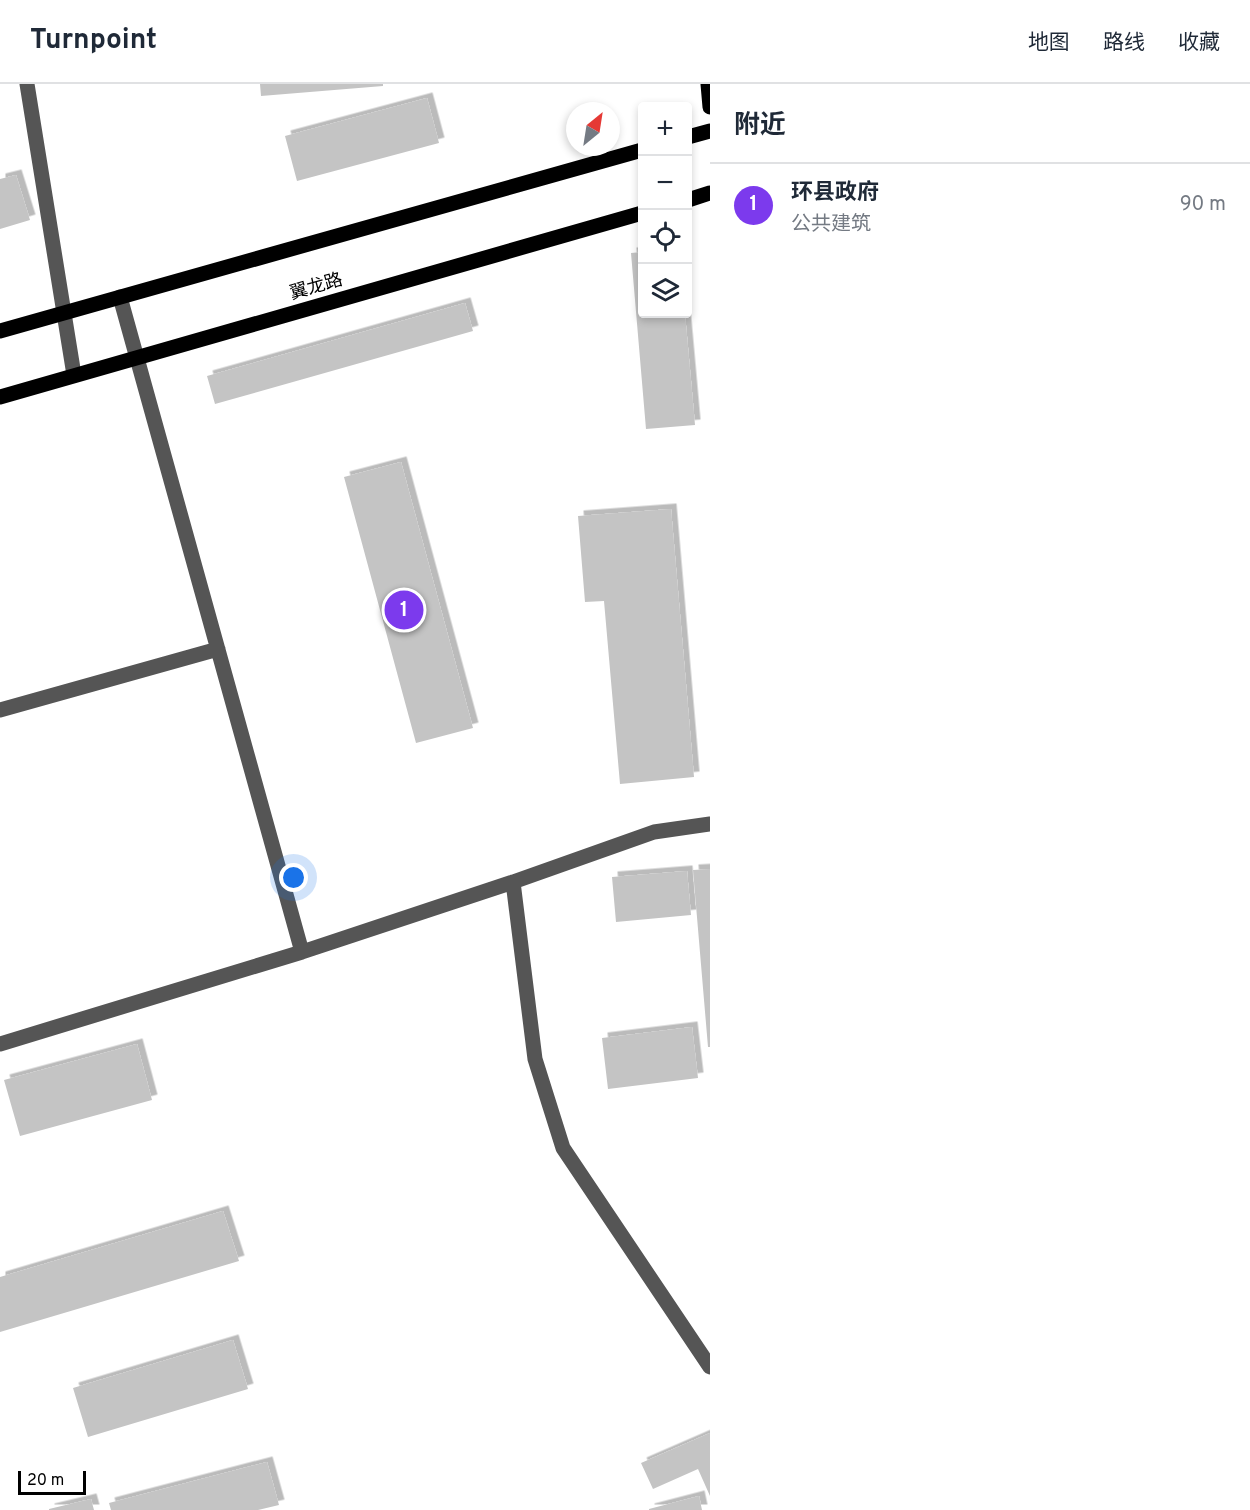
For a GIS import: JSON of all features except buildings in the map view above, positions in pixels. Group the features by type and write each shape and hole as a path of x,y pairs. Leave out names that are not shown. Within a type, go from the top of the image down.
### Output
{"main road":[{"path":"708,84 710,106"},
{"path":"692,136 710,131"},
{"path":"0,331 638,151"},
{"path":"692,199 710,194"},
{"name":"翼龙路","path":"0,397 638,214"}],"street":[{"path":"27,84 74,375"},
{"path":"120,297 302,952"},
{"path":"0,710 218,649"},
{"path":"0,1044 302,952 513,882 654,832 710,824"},
{"path":"513,882 535,1059 563,1148 710,1367"}],"place":[{"name":"环县政府","path":"404,610"}]}
